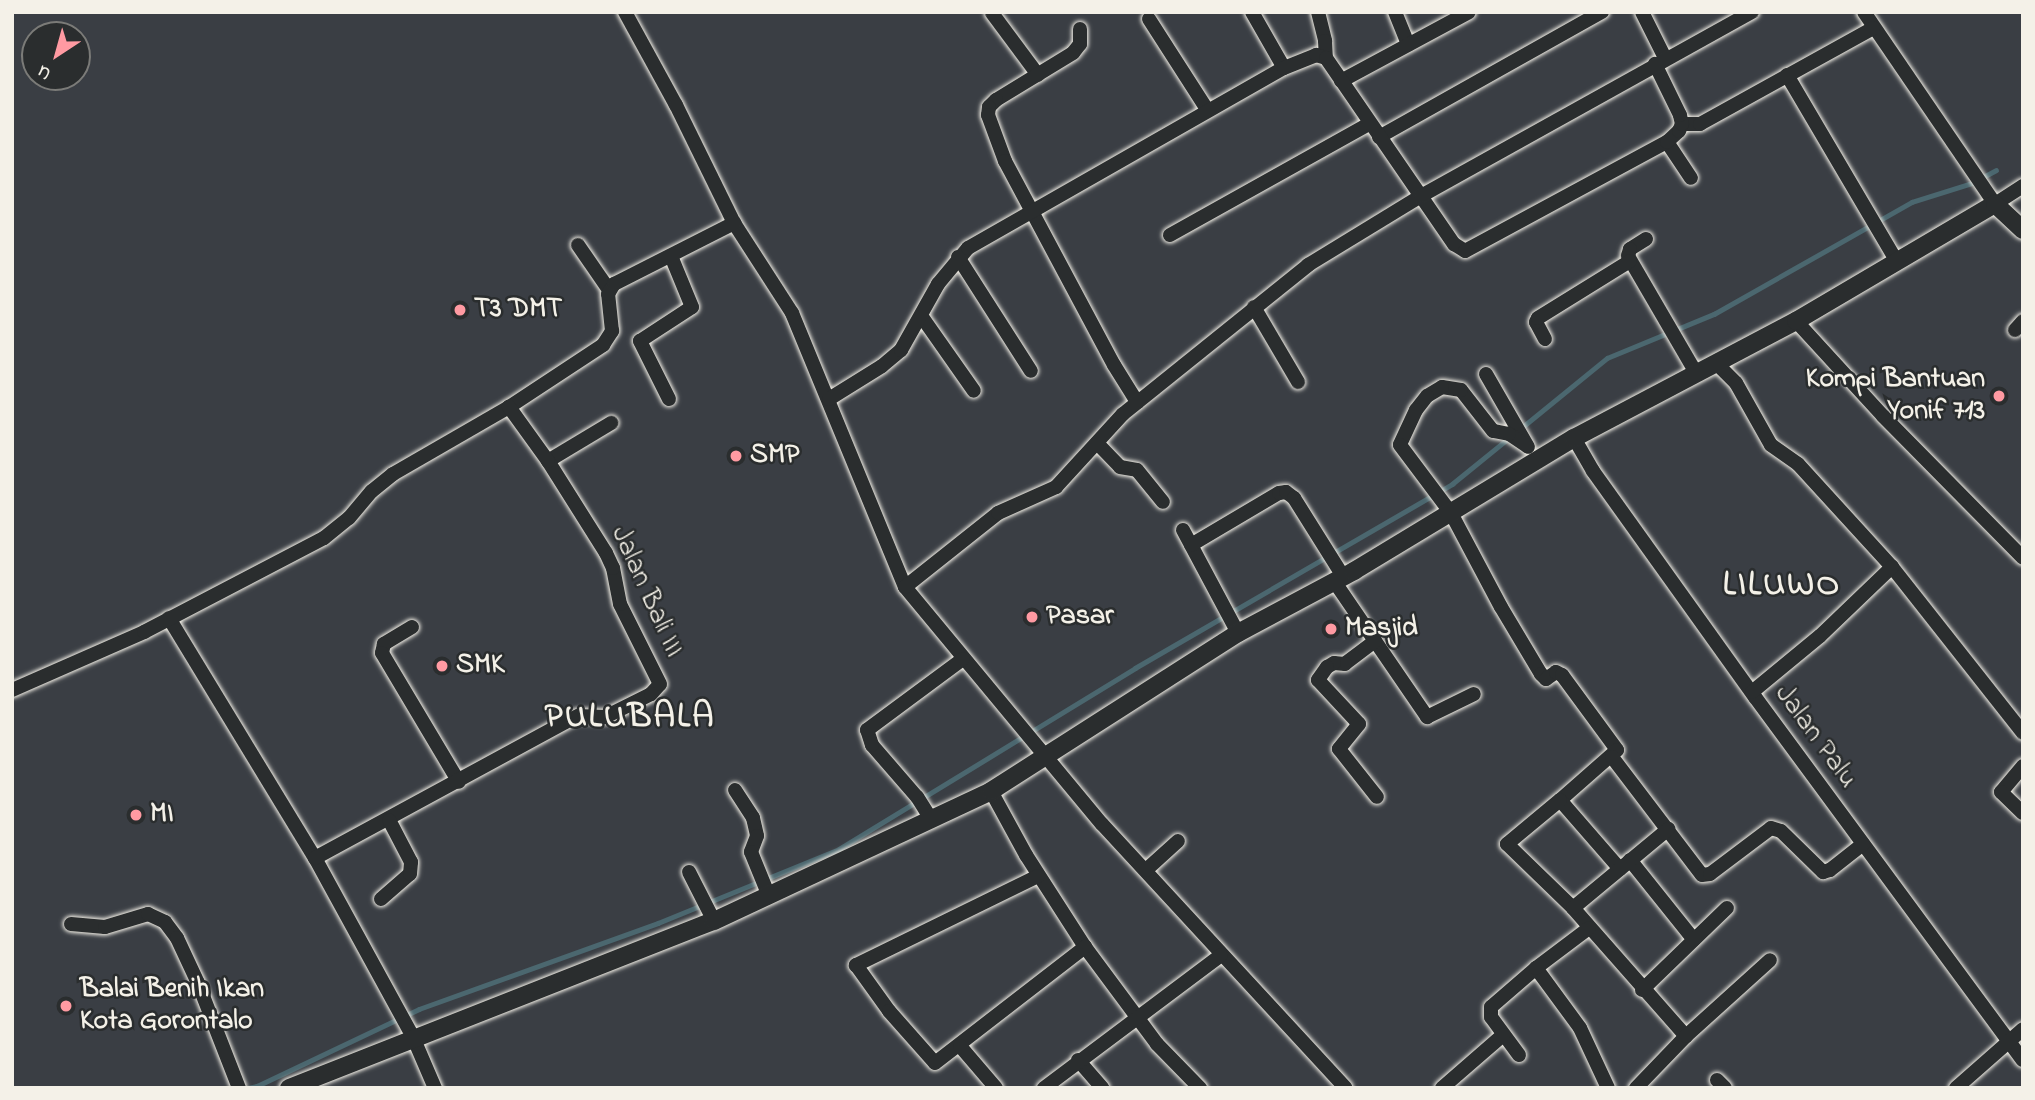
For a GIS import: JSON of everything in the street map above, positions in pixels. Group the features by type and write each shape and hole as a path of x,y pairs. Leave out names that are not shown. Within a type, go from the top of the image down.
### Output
{"street":[{"path":"625,12 676,105 734,223 792,313 905,586 955,665 1041,752 1102,824 1346,1088"},
{"path":"1252,12 1284,68"},
{"path":"1318,12 1326,58 1454,244 1468,251 1667,142 1679,131 1682,124 1642,12"},
{"path":"1395,12 1408,44"},
{"path":"1379,137 1602,12"},
{"path":"905,586 998,513 1056,487 1138,402 1308,265 1421,196 1752,12"},
{"path":"1864,12 1970,171 1990,197 2023,230"},
{"path":"992,13 1038,75"},
{"path":"1341,81 1467,13"},
{"path":"1149,19 1208,111"},
{"path":"1682,124 1700,124 1873,28"},
{"path":"1080,29 1076,50 996,100 989,107 988,115 1005,161 1114,365 1138,402"},
{"path":"829,399 894,357 922,317 938,284 958,257 995,230 1284,68 1317,55 1326,58"},
{"path":"1787,75 1897,262"},
{"path":"1170,235 1369,124"},
{"path":"1667,142 1691,178"},
{"path":"1686,1036 1642,990 1573,908 1507,844 1617,750 1562,675 1556,672 1546,680 1541,674 1446,507 1400,445 1416,410 1427,396 1442,387 1461,390 1493,432 1522,440 1574,438 1796,321 1897,262 1990,197 2023,186"},
{"path":"609,290 614,284 734,223"},
{"path":"1646,239 1630,248 1630,261 1696,373"},
{"path":"12,690 110,649 324,538 349,518 372,491 394,474 509,407 603,345 612,331 609,290 578,246"},
{"path":"669,399 640,341 692,307 671,256"},
{"path":"958,257 1031,371"},
{"path":"1545,339 1536,322 1538,318 1630,261"},
{"path":"1254,307 1298,382"},
{"path":"922,317 974,391"},
{"path":"1796,321 1840,371 2023,558"},
{"path":"1716,363 1740,389 1771,445 1798,464 1892,567 2023,733"},
{"path":"1486,374 1522,440"},
{"name":"Jalan Bali III","path":"316,858 571,719 578,716 606,717 651,694 660,684 620,604 613,568 606,553 548,461 509,407"},
{"path":"548,461 611,423"},
{"name":"Jalan Palu","path":"1574,438 1614,501 2023,1060"},
{"path":"295,1087 410,1032 708,910 767,892 929,816 991,791 1041,752 1236,628 1334,567 1446,507 1522,440"},
{"path":"1097,443 1120,467 1137,470 1163,502"},
{"path":"1191,545 1286,492 1294,498 1375,641 1427,717 1474,694"},
{"path":"1183,530 1236,628"},
{"path":"1752,692 1820,636 1892,567"},
{"path":"169,618 316,858 410,1032 435,1088"},
{"path":"412,627 384,644 382,653 459,782"},
{"path":"1375,641 1345,664 1331,664 1318,680 1359,724 1339,749 1377,797"},
{"path":"929,816 917,797 872,745 867,730 955,665"},
{"path":"1612,757 1699,873 1704,875 1771,828 1781,831 1823,872 1830,870 1863,844"},
{"path":"2023,766 2001,792 2023,813"},
{"path":"735,790 757,830 751,852 767,892"},
{"path":"991,791 1038,876 1085,947 1157,1044 1200,1088"},
{"path":"1560,800 1625,864 1694,940"},
{"path":"382,899 410,874 411,862 389,820"},
{"path":"1573,908 1668,830"},
{"path":"1146,870 1178,841"},
{"path":"689,873 708,910"},
{"path":"1038,876 856,965 933,1062 938,1062 1085,947"},
{"path":"1642,990 1727,908"},
{"path":"71,923 105,928 148,914 165,922 177,939 198,983 238,1084"},
{"path":"1519,1055 1491,1017 1491,1007 1536,968 1589,928"},
{"path":"1044,1088 1221,955"},
{"path":"1636,1088 1686,1036 1770,960"},
{"path":"1536,968 1580,1028 1608,1088"},
{"path":"1956,1088 2023,1029"},
{"path":"1442,1088 1503,1035"},
{"path":"960,1046 996,1088"},
{"path":"1078,1060 1102,1088"}],"waterway":[{"path":"1520,429 1607,358 1714,314 1912,202 1972,183 1996,170"},
{"path":"248,1088 419,1009 658,923 839,849 1135,668 1452,484 1510,437"}],"place":[{"name":"T3 DMT","path":"460,310"},
{"name":"Kompi Bantuan Yonif 713","path":"1999,396"},
{"name":"SMP","path":"736,456"},
{"name":"Pasar","path":"1032,617"},
{"name":"Masjid","path":"1331,629"},
{"name":"SMK","path":"442,666"},
{"name":"MI","path":"136,815"},
{"name":"Balai Benih Ikan Kota Gorontalo","path":"66,1006"}],"district":[{"name":"LILUWO","path":"1782,586"},
{"name":"PULUBALA","path":"630,718"}]}
